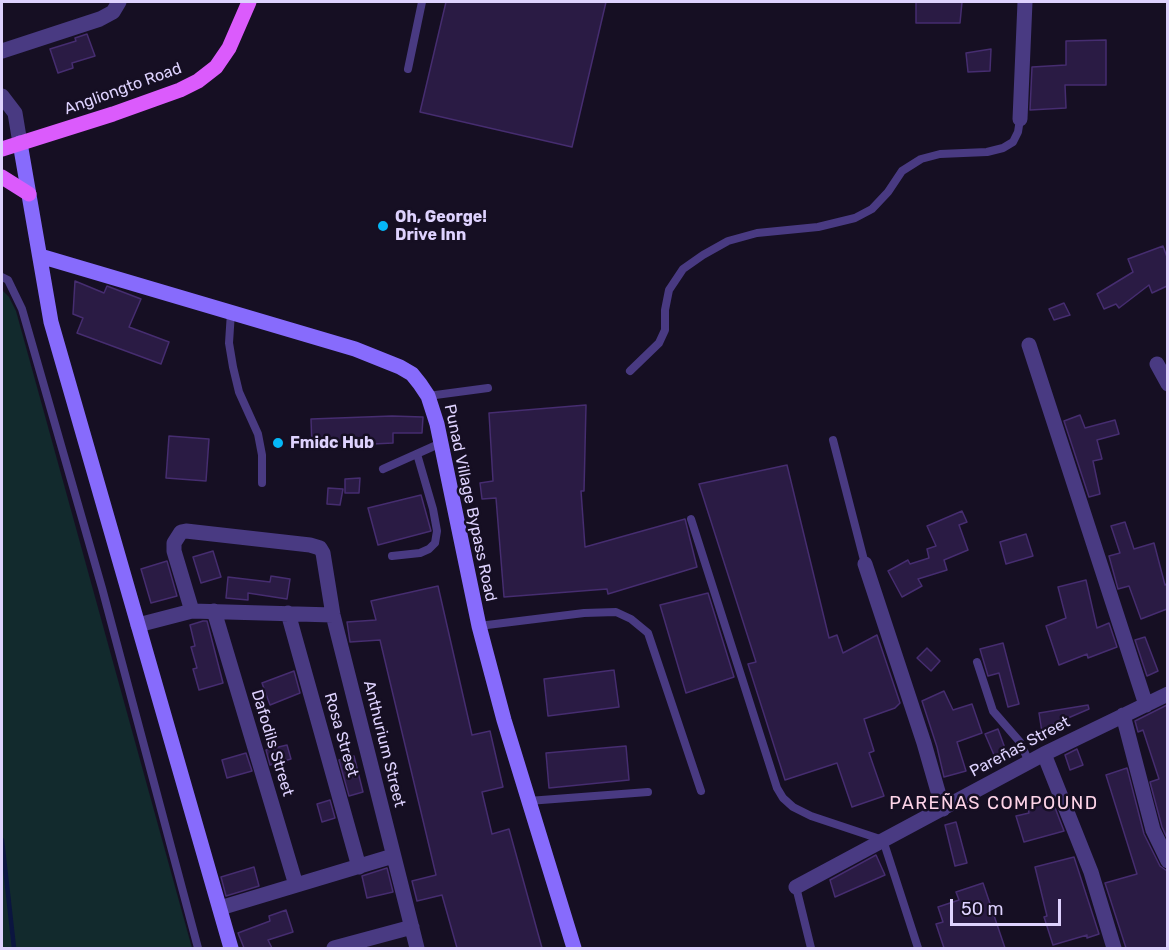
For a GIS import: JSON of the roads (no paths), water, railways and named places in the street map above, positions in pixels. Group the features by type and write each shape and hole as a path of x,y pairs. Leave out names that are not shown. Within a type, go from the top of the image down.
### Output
{"main road":[{"name":"Angliongto Road","path":"2,149 113,114 180,90 198,81 216,67 230,48 249,2"},
{"path":"20,143 51,322 231,948"},
{"path":"2,177 29,194"},
{"name":"Punad Village Bypass Road","path":"40,256 355,349 412,374 428,396 441,443 479,626 528,801 574,948"}],"street":[{"path":"2,51 100,19 112,12 118,2"},
{"path":"1020,119 1025,2"},
{"path":"2,96 15,113 20,143"},
{"path":"1029,345 1146,705"},
{"path":"1157,364 1167,384"},
{"name":"Anthurium Street","path":"192,611 174,551 174,543 181,532 298,543 320,548 324,558 333,615 417,948"},
{"path":"865,564 924,743 943,809"},
{"path":"138,625 192,611 333,615"},
{"name":"Dafodils Street","path":"214,611 296,885"},
{"name":"Rosa Street","path":"288,613 359,867"},
{"name":"Pareñas Street","path":"796,886 1044,754 1167,694"},
{"path":"1123,715 1153,830 1167,861"},
{"path":"1044,754 1090,872 1114,948"},
{"path":"220,908 393,856"},
{"path":"334,948 412,927"}],"lane":[{"path":"408,69 422,2"},
{"path":"630,371 659,343 665,330 665,310 669,290 682,270 703,255 728,241 757,233 818,227 855,218 872,209 888,192 902,171 921,159 940,154 987,152 1003,148 1013,142 1018,132 1020,119"},
{"path":"2,277 8,280 22,309 106,599 198,948"},
{"path":"231,312 229,343 232,367 239,392 258,434 262,455 262,483"},
{"path":"428,396 488,388"},
{"path":"833,440 865,564"},
{"path":"383,469 441,443"},
{"path":"392,556 420,553 429,549 435,543 438,531 417,454"},
{"path":"692,519 774,778 783,798 793,807 811,816 883,840 918,948"},
{"path":"479,626 584,612 616,612 631,619 648,633 701,790"},
{"path":"977,662 993,711 1020,742 1029,762"},
{"path":"528,801 648,792"},
{"path":"796,886 811,948"}],"waterway":[{"path":"2,840 14,948"}],"place":[{"name":"Oh, George! Drive Inn","path":"383,226"},
{"name":"Fmidc Hub","path":"278,443"}],"district":[{"name":"PAREÑAS COMPOUND","path":"994,804"}]}
